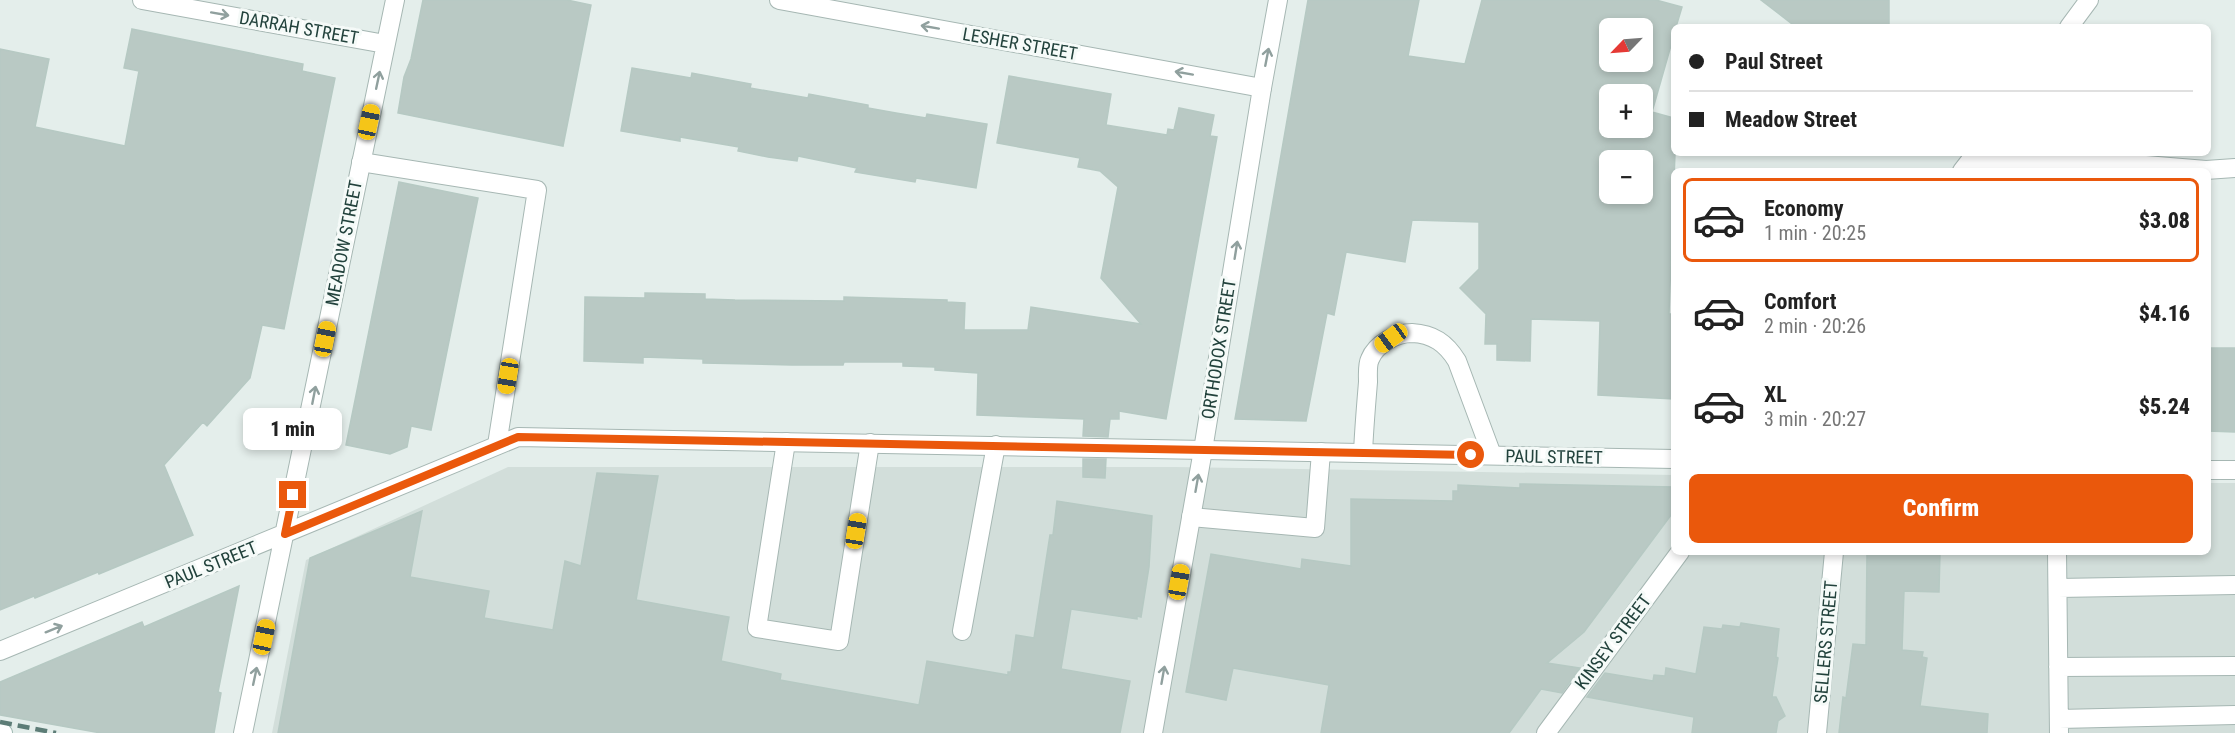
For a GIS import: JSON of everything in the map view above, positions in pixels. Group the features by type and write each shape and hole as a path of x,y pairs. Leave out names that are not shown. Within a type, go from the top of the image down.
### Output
{"street":[{"name":"DARRAH STREET","path":"142,0 385,44"},
{"name":"MEADOW STREET","path":"243,733 395,0"},
{"name":"LESHER STREET","path":"779,0 1262,88"},
{"name":"ORTHODOX STREET","path":"1153,733 1278,0"},
{"path":"2071,24 2089,0"},
{"path":"361,162 537,190 496,446"},
{"path":"1969,162 2109,162 2182,168"},
{"path":"2211,170 2235,168"},
{"path":"1363,453 1369,359 1391,338 1414,333 1436,338 1449,348 1457,361 1492,455"},
{"name":"PAUL STREET","path":"0,651 518,437 1671,459"},
{"path":"786,442 757,628 839,641 870,443"},
{"path":"962,631 996,445"},
{"path":"1191,517 1316,528 1321,452"},
{"path":"2211,470 2235,470"},
{"name":"KINSEY STREET","path":"1546,733 1678,555"},
{"name":"SELLERS STREET","path":"1817,733 1834,555"},
{"path":"2057,555 2059,726 2235,715"},
{"path":"2058,588 2235,585"},
{"path":"2058,667 2235,666"}],"shaded area":[{"path":"508,467 1175,467 1671,475 1671,555 2211,555 2211,483 2235,483 2235,733 272,733 306,560"}],"building":[{"path":"423,0 567,0 591,5 563,146 398,113 404,77 411,59"},
{"path":"1308,0 1419,0 1408,56 1465,64 1482,0 1656,0 1682,7 1677,24 1671,24 1671,46 1653,108 1653,84 1599,84 1599,138 1653,138 1653,112 1671,117 1671,156 1675,156 1674,168 1671,168 1669,314 1671,314 1671,399 1598,395 1600,321 1531,319 1530,361 1497,360 1497,344 1485,344 1486,314 1460,288 1479,269 1479,222 1412,220 1405,262 1346,252 1334,315 1327,313 1306,421 1235,419"},
{"path":"1761,0 1889,0 1889,24 1792,24"},
{"path":"132,29 303,64 302,71 335,78 284,329 262,325 250,378 207,426 203,422 164,465 193,535 99,574 98,572 0,610 0,49 49,59 35,127 125,146 139,71 124,68"},
{"path":"632,68 691,78 692,73 751,84 750,88 808,98 809,94 868,105 868,108 926,118 927,114 987,124 976,188 916,178 915,182 855,172 857,168 798,156 797,161 768,157 738,151 739,147 680,137 680,141 621,131"},
{"path":"1009,76 1111,94 1106,125 1167,135 1168,129 1174,130 1179,108 1214,115 1210,136 1217,137 1166,419 1119,411 1119,419 1110,419 1108,437 1083,436 1084,419 977,415 978,373 935,370 935,367 903,366 903,362 792,365 703,363 703,359 643,357 643,363 584,361 585,297 645,298 645,293 705,294 705,299 735,300 844,301 844,297 947,300 947,302 965,303 964,330 1028,330 1031,307 1141,324 1101,278 1118,187 1100,171 1078,167 1080,158 997,143"},
{"path":"399,182 478,198 431,430 411,426 407,447 390,454 346,445"},
{"path":"2211,348 2235,348 2235,432 2211,431"},
{"path":"1083,459 1106,459 1105,478 1083,477"},
{"path":"597,473 658,476 636,600 729,617 721,661 781,674 780,680 919,705 927,661 1008,675 1008,672 1011,672 1016,635 1034,638 1057,501 1152,516 1149,567 1141,617 1137,616 1137,619 1071,609 1061,669 1130,681 1120,733 278,733 310,558 422,511 410,577 489,591 484,618 553,630 565,561 581,566"},
{"path":"1520,484 1671,487 1671,515 1584,632 1547,663 1580,668 1562,693 1541,689 1509,733 1321,733 1329,685 1233,668 1226,700 1186,692 1211,554 1301,569 1302,559 1351,566 1351,499 1453,501 1453,491 1458,491 1458,485 1520,488"},
{"path":"1867,555 1940,555 1939,592 1904,591 1902,650 1923,652 1922,657 1927,658 1920,706 1988,714 1987,733 1839,733 1853,644 1866,645"},
{"path":"239,586 218,692 221,693 214,733 101,733 0,715 0,682 142,622 144,627"},
{"path":"1741,623 1779,629 1776,657 1778,658 1772,697 1776,697 1785,716 1778,721 1776,733 1692,733 1694,717 1587,697 1605,673 1653,681 1654,675 1665,676 1666,668 1696,674 1704,627 1722,629 1723,625 1740,627"}],"railway":[{"path":"0,722 56,733"}],"route":[{"path":"293,495 285,534 518,437 1471,455"}]}
